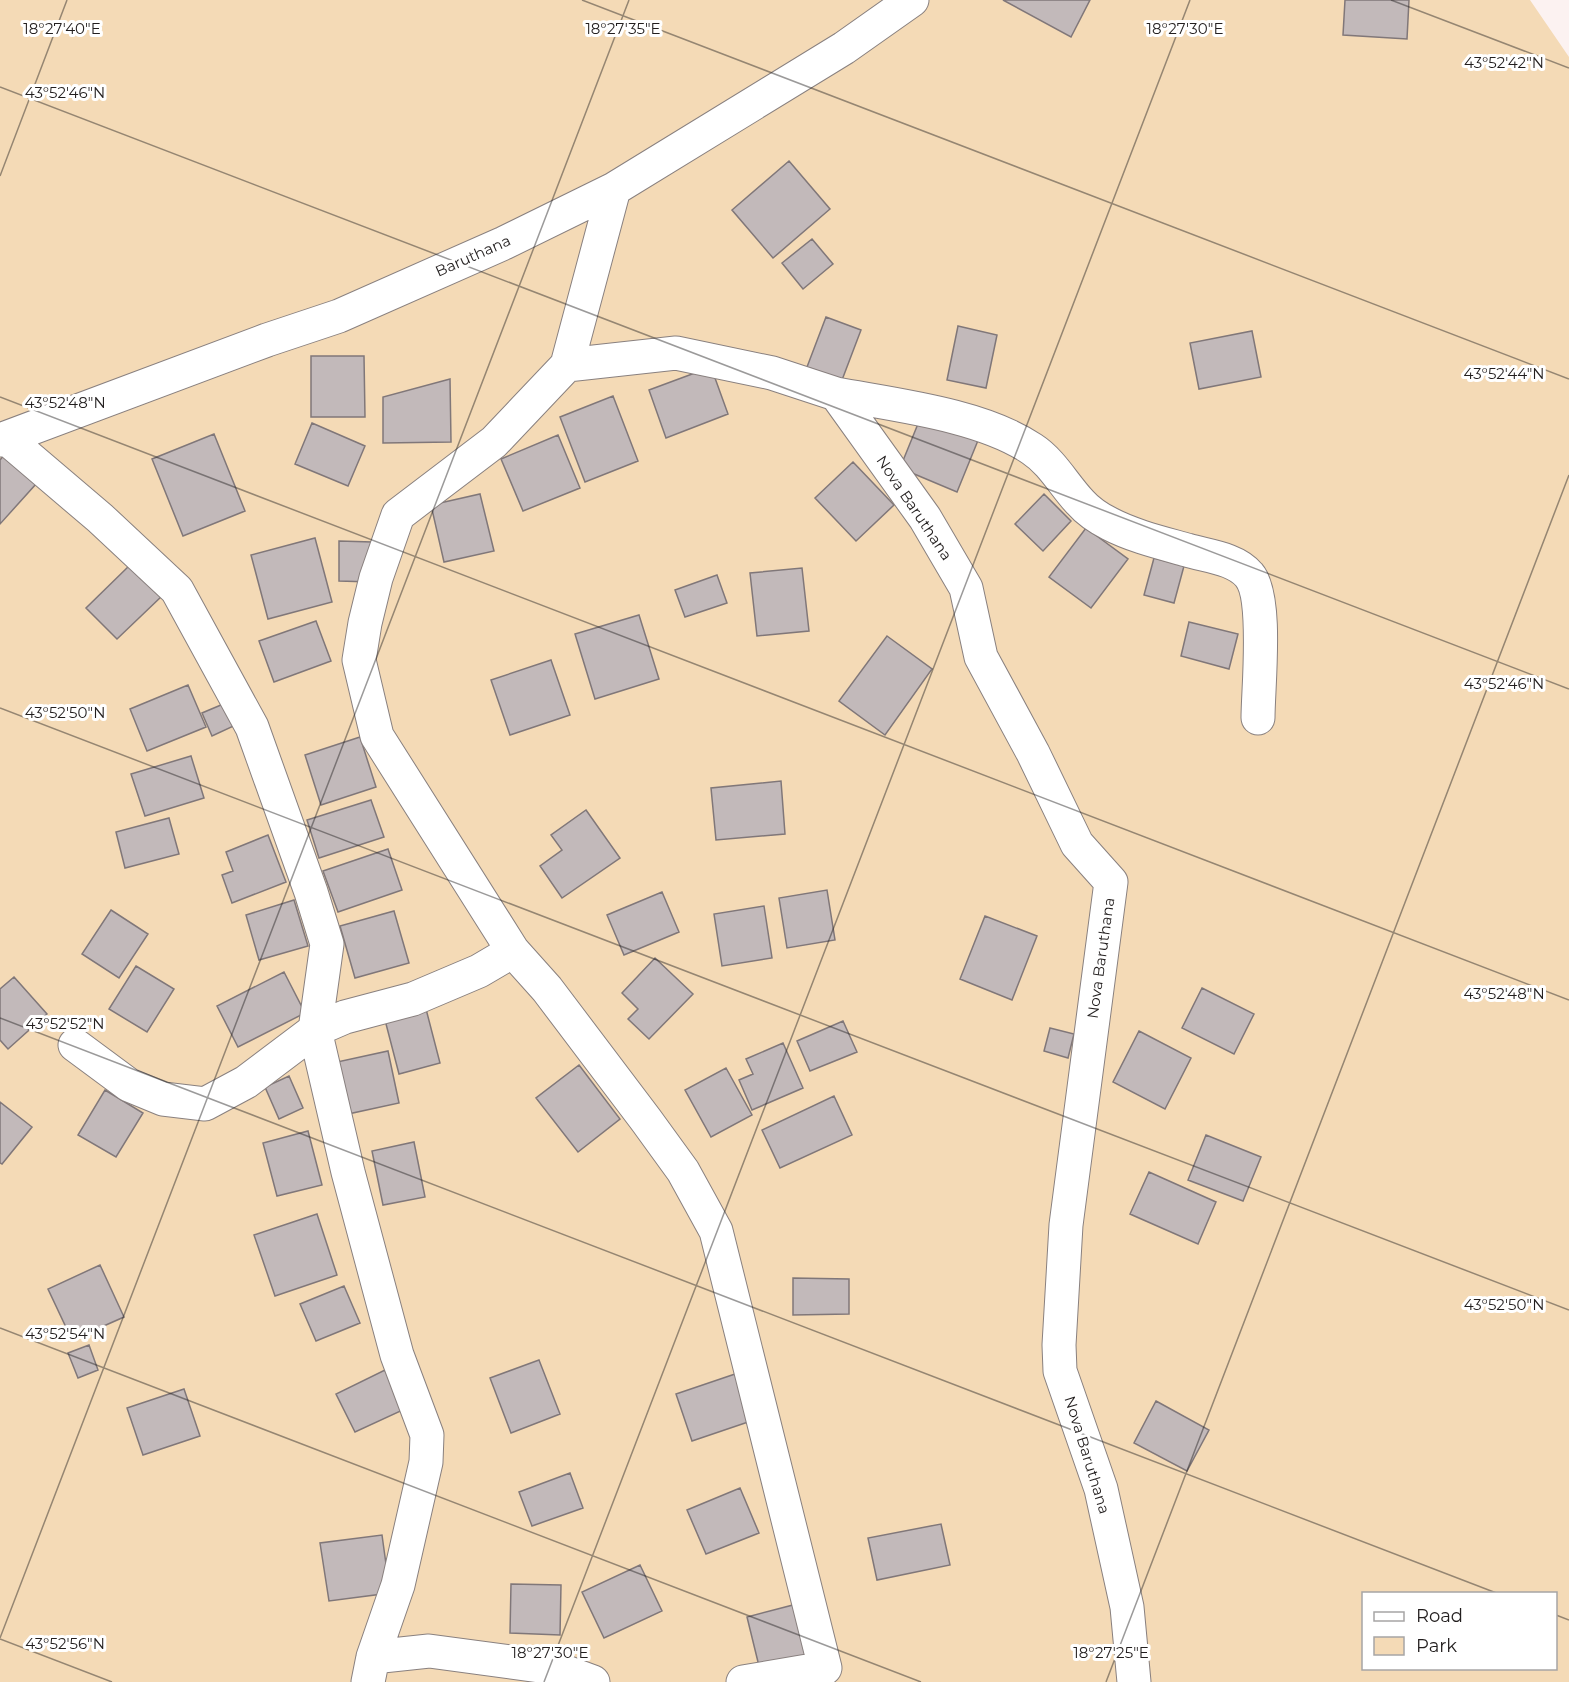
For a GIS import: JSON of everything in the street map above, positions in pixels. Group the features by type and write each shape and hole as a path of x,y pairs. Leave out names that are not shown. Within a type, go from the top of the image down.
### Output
{"street":[{"name":"Baruthana","path":"3,439 339,316 504,243 614,189 844,48 912,0"},
{"path":"614,189 567,365 495,442 398,515 376,578 359,660 377,736 513,951 547,989 646,1120 683,1172 716,1231 825,1668 743,1682"},
{"path":"567,365 676,353 772,373 836,394 946,415 1005,434 1033,449 1056,471 1082,504 1110,524 1178,548 1228,560 1250,575 1259,596 1258,718"},
{"name":"Nova Baruthana","path":"836,394 925,518 966,588 981,657 1033,753 1077,844 1111,882 1066,1225 1059,1345 1060,1371 1101,1489 1127,1607 1134,1682"},
{"path":"3,439 100,518 177,590 252,726 312,892 327,944 315,1030 348,1172 397,1355 427,1435 426,1462 398,1585 371,1669"},
{"path":"75,1045 129,1085 162,1099 205,1104 246,1082 315,1030 345,1017 413,999 479,971 513,951"},
{"path":"371,1669 429,1651 555,1668 593,1682"}],"green space":[{"path":"0,0 1530,0 1569,57 1569,1682 0,1682"}],"building":[{"path":"1003,0 1090,0 1071,37"},
{"path":"1345,0 1409,0 1407,39 1343,35"},
{"path":"789,161 830,209 773,258 732,210"},
{"path":"812,239 833,264 803,289 782,263"},
{"path":"826,317 861,330 842,380 807,367"},
{"path":"958,326 997,335 986,388 947,380"},
{"path":"1252,331 1261,377 1199,389 1190,343"},
{"path":"311,356 364,356 365,417 311,417"},
{"path":"711,367 728,414 666,438 649,390"},
{"path":"450,379 451,442 383,443 383,397"},
{"path":"613,396 638,461 585,482 560,417"},
{"path":"922,414 979,438 957,492 900,468"},
{"path":"312,423 365,446 348,486 295,464"},
{"path":"214,434 245,511 183,536 152,459"},
{"path":"558,435 580,488 523,511 501,459"},
{"path":"4,455 36,484 0,524 0,460"},
{"path":"853,462 894,505 856,541 815,498"},
{"path":"480,494 494,551 444,562 431,505"},
{"path":"1044,494 1071,521 1043,551 1015,524"},
{"path":"1086,528 1128,559 1091,608 1049,577"},
{"path":"315,538 332,602 268,619 251,555"},
{"path":"339,541 372,542 371,582 339,581"},
{"path":"1154,558 1184,566 1174,603 1144,595"},
{"path":"132,563 163,595 117,639 86,608"},
{"path":"802,568 809,631 757,636 750,573"},
{"path":"717,575 727,603 685,617 675,590"},
{"path":"639,615 659,679 595,699 575,634"},
{"path":"316,621 331,661 274,682 259,641"},
{"path":"1189,622 1238,634 1229,669 1181,656"},
{"path":"887,636 932,669 885,735 839,701"},
{"path":"551,660 570,715 510,735 491,680"},
{"path":"188,685 206,727 147,751 130,709"},
{"path":"228,702 238,724 212,736 202,713"},
{"path":"360,737 376,787 321,805 305,755"},
{"path":"191,756 204,798 145,816 131,774"},
{"path":"781,781 785,834 716,840 711,788"},
{"path":"371,800 384,837 319,858 307,820"},
{"path":"586,810 620,858 562,898 540,866 562,850 551,835"},
{"path":"169,818 179,854 125,868 116,832"},
{"path":"268,835 286,882 232,903 222,875 233,871 226,852"},
{"path":"388,849 402,890 338,912 323,871"},
{"path":"827,890 835,940 787,948 779,898"},
{"path":"662,892 679,932 624,955 607,915"},
{"path":"294,900 308,946 259,960 246,915"},
{"path":"764,906 772,958 722,966 714,914"},
{"path":"111,910 148,934 119,978 82,954"},
{"path":"394,911 409,963 355,978 340,926"},
{"path":"985,916 1037,936 1012,1000 960,979"},
{"path":"655,958 693,994 649,1039 628,1019 638,1009 622,993"},
{"path":"136,966 174,989 147,1032 109,1009"},
{"path":"284,972 305,1013 238,1047 217,1006"},
{"path":"14,977 47,1014 8,1049 0,1040 0,989"},
{"path":"1202,988 1254,1014 1234,1054 1182,1028"},
{"path":"426,1009 440,1063 399,1074 385,1020"},
{"path":"843,1021 857,1052 810,1071 797,1041"},
{"path":"1050,1028 1074,1034 1068,1058 1044,1051"},
{"path":"1139,1031 1191,1058 1165,1109 1113,1082"},
{"path":"783,1043 803,1088 752,1110 739,1080 753,1074 746,1059"},
{"path":"388,1051 399,1103 348,1114 337,1062"},
{"path":"579,1065 620,1119 578,1152 536,1098"},
{"path":"726,1068 752,1115 711,1137 685,1090"},
{"path":"289,1076 303,1108 279,1119 265,1087"},
{"path":"105,1090 143,1113 116,1157 78,1135"},
{"path":"834,1096 852,1135 780,1168 762,1130"},
{"path":"0,1102 32,1127 2,1164 0,1163"},
{"path":"308,1131 322,1185 277,1196 263,1143"},
{"path":"1206,1135 1261,1157 1243,1201 1188,1180"},
{"path":"414,1142 425,1197 383,1205 372,1151"},
{"path":"1149,1172 1216,1202 1198,1244 1130,1214"},
{"path":"317,1214 337,1275 275,1296 254,1235"},
{"path":"100,1265 124,1317 72,1340 48,1289"},
{"path":"793,1278 849,1279 849,1314 793,1315"},
{"path":"344,1286 360,1323 316,1341 300,1304"},
{"path":"89,1345 98,1370 78,1378 68,1353"},
{"path":"539,1360 560,1414 511,1433 490,1378"},
{"path":"385,1370 405,1409 355,1432 336,1394"},
{"path":"738,1373 754,1420 692,1441 676,1394"},
{"path":"184,1389 200,1436 143,1455 127,1408"},
{"path":"1156,1401 1209,1430 1187,1471 1134,1443"},
{"path":"570,1473 583,1508 532,1526 519,1492"},
{"path":"740,1488 759,1533 706,1554 687,1510"},
{"path":"941,1524 950,1565 877,1580 868,1538"},
{"path":"382,1535 390,1593 329,1601 320,1543"},
{"path":"640,1565 662,1611 604,1638 582,1592"},
{"path":"511,1584 561,1585 560,1635 510,1633"},
{"path":"793,1605 806,1655 759,1666 747,1617"}]}
